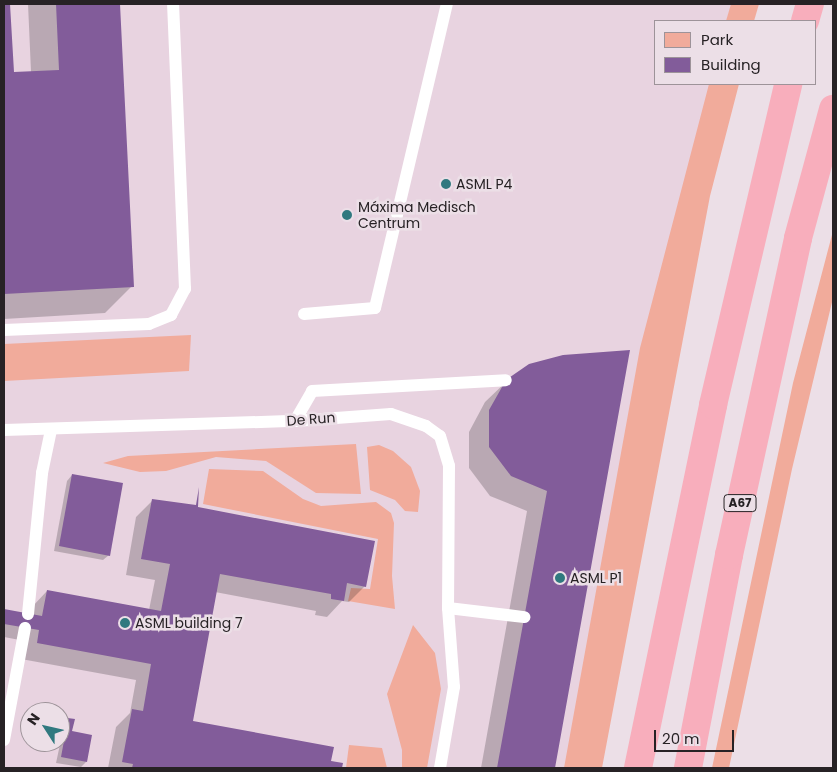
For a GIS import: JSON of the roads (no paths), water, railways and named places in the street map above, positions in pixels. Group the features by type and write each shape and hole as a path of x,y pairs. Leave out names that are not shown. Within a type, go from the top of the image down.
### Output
{"highway":[{"path":"805,20 810,4"},
{"path":"638,768 713,405 788,85"},
{"name":"A67","path":"688,768 729,555 794,258 833,109"}],"lane":[{"path":"4,330 149,324 171,315 185,288 173,4"},
{"path":"304,314 375,308 447,4"},
{"path":"295,421 312,391 506,380"},
{"name":"De Run","path":"4,430 295,421 391,414 426,426 440,436 449,466 448,608 454,687 440,768"},
{"path":"28,614 42,473 51,430"},
{"path":"448,608 524,617"},
{"path":"4,740 26,628"}],"place":[{"name":"ASML P4","path":"446,184"},
{"name":"Máxima Medisch Centrum","path":"347,215"},
{"name":"ASML P1","path":"560,578"},
{"name":"ASML building 7","path":"125,623"}]}
